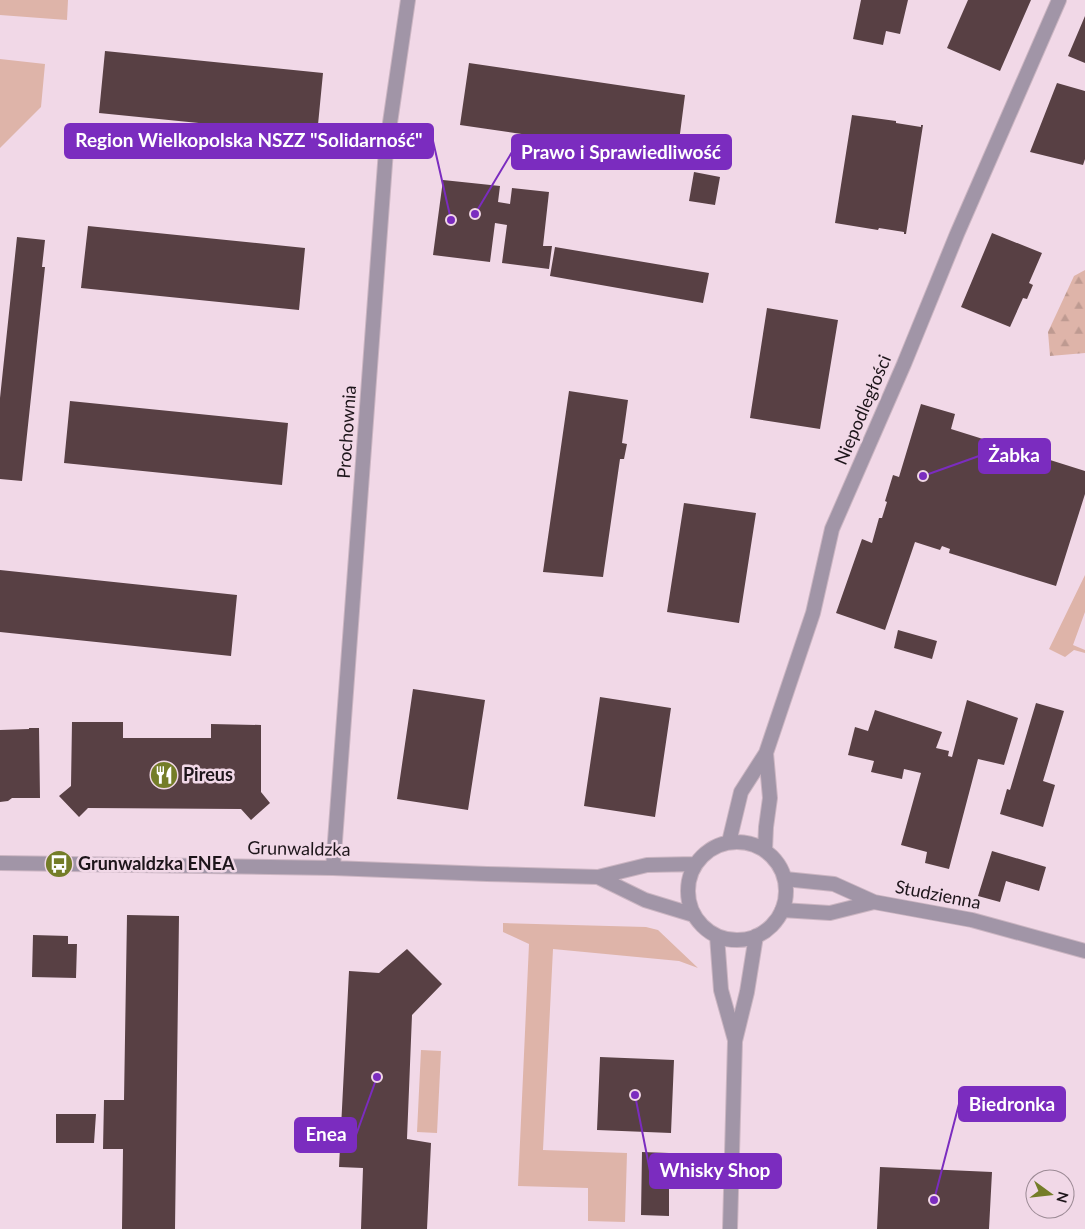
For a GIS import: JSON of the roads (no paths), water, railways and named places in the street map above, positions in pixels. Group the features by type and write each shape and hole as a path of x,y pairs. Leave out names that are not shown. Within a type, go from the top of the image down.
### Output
{"street":[{"name":"Prochownia","path":"334,868 386,150 408,0"},
{"name":"Niepodległości","path":"765,850 770,798 766,753 813,613 832,530 904,364 957,234 1059,0"},
{"path":"729,842 742,792 766,753"},
{"path":"729,842 748,843 765,850 779,865 785,879 786,895 782,910 773,923 756,936 730,940 716,936 706,929 694,915 689,902 690,876 696,864 706,852 729,842"},
{"name":"Grunwaldzka","path":"0,863 334,868 598,877 647,865 696,864"},
{"name":"Grunwaldzka","path":"598,877 645,900 694,915"},
{"path":"785,879 834,884 874,902"},
{"name":"Studzienna","path":"782,910 830,913 874,902 972,920 1085,951"},
{"path":"716,936 721,990 735,1041"},
{"path":"730,1229 735,1041 747,992 756,936"}],"place":[{"name":"Prawo i Sprawiedliwość","path":"475,214"},
{"name":"Region Wielkopolska NSZZ \"Solidarność\"","path":"451,220"},
{"name":"Żabka","path":"923,476"},
{"name":"Pireus","path":"164,775"},
{"name":"Grunwaldzka ENEA","path":"59,864"},
{"name":"Enea","path":"377,1077"},
{"name":"Whisky Shop","path":"635,1095"},
{"name":"Biedronka","path":"934,1200"}]}
